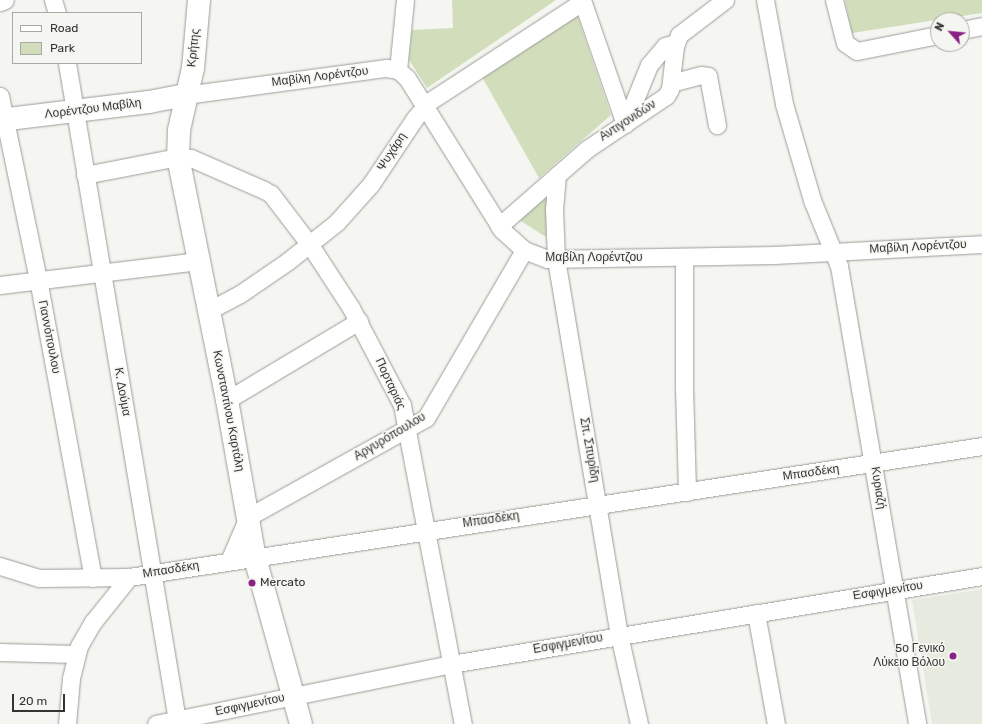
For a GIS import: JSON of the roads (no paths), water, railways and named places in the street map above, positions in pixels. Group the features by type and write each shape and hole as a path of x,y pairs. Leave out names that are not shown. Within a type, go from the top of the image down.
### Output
{"street":[{"path":"0,2 5,0"},
{"path":"53,0 57,12"},
{"name":"Κρήτης","path":"185,95 192,68 199,0"},
{"path":"398,70 405,0"},
{"path":"625,124 649,65 665,46 676,43 683,31 710,6 725,0"},
{"name":"Κυριαζή","path":"765,0 784,104 812,200 835,252 874,464 893,590 917,724"},
{"path":"834,0 845,44 856,51 930,37"},
{"path":"582,1 625,124"},
{"name":"Ψυχάρη","path":"208,311 240,294 310,245 361,197 424,106 582,1"},
{"path":"970,28 982,26"},
{"name":"Αντιγονιδών","path":"499,226 598,140 625,124 666,96 671,82 676,43"},
{"name":"Κ. Δούμα","path":"67,64 177,720"},
{"name":"Μαβίλη Λορέντζου","path":"185,95 386,68 398,70 407,78 499,226 524,250 541,258 684,258 982,244"},
{"path":"671,82 701,75 708,76 717,124"},
{"name":"Λορέντζου Μαβίλη","path":"2,120 185,95"},
{"name":"Κωνσταντίνου Καρτάλη","path":"185,95 179,130 178,157 227,400 256,558 301,724"},
{"name":"Γιαννόπουλου","path":"0,96 2,120 38,279 93,578"},
{"name":"Πορταριάς","path":"85,175 178,157 198,160 271,194 310,245 359,321 398,396 408,429 463,724"},
{"name":"Σπ. Σπυρίδη","path":"557,175 554,209 556,259 619,635 639,724"},
{"name":"Αργυρόπουλου","path":"248,517 408,429 430,412 524,250"},
{"path":"684,258 684,388 687,492"},
{"path":"0,285 38,279 199,261"},
{"path":"227,400 359,321"},
{"name":"Μπασδέκη","path":"0,566 39,578 129,577 426,530 874,464 982,446"},
{"path":"229,561 248,517"},
{"name":"Εσφιγμενίτου","path":"156,724 451,664 982,576"},
{"path":"67,724 71,678 76,654 89,628 129,577"},
{"path":"756,613 776,724"},
{"path":"0,652 76,654"}],"place":[{"name":"Mercato","path":"252,583"},
{"name":"5ο Γενικό Λύκειο Βόλου","path":"953,656"}]}
